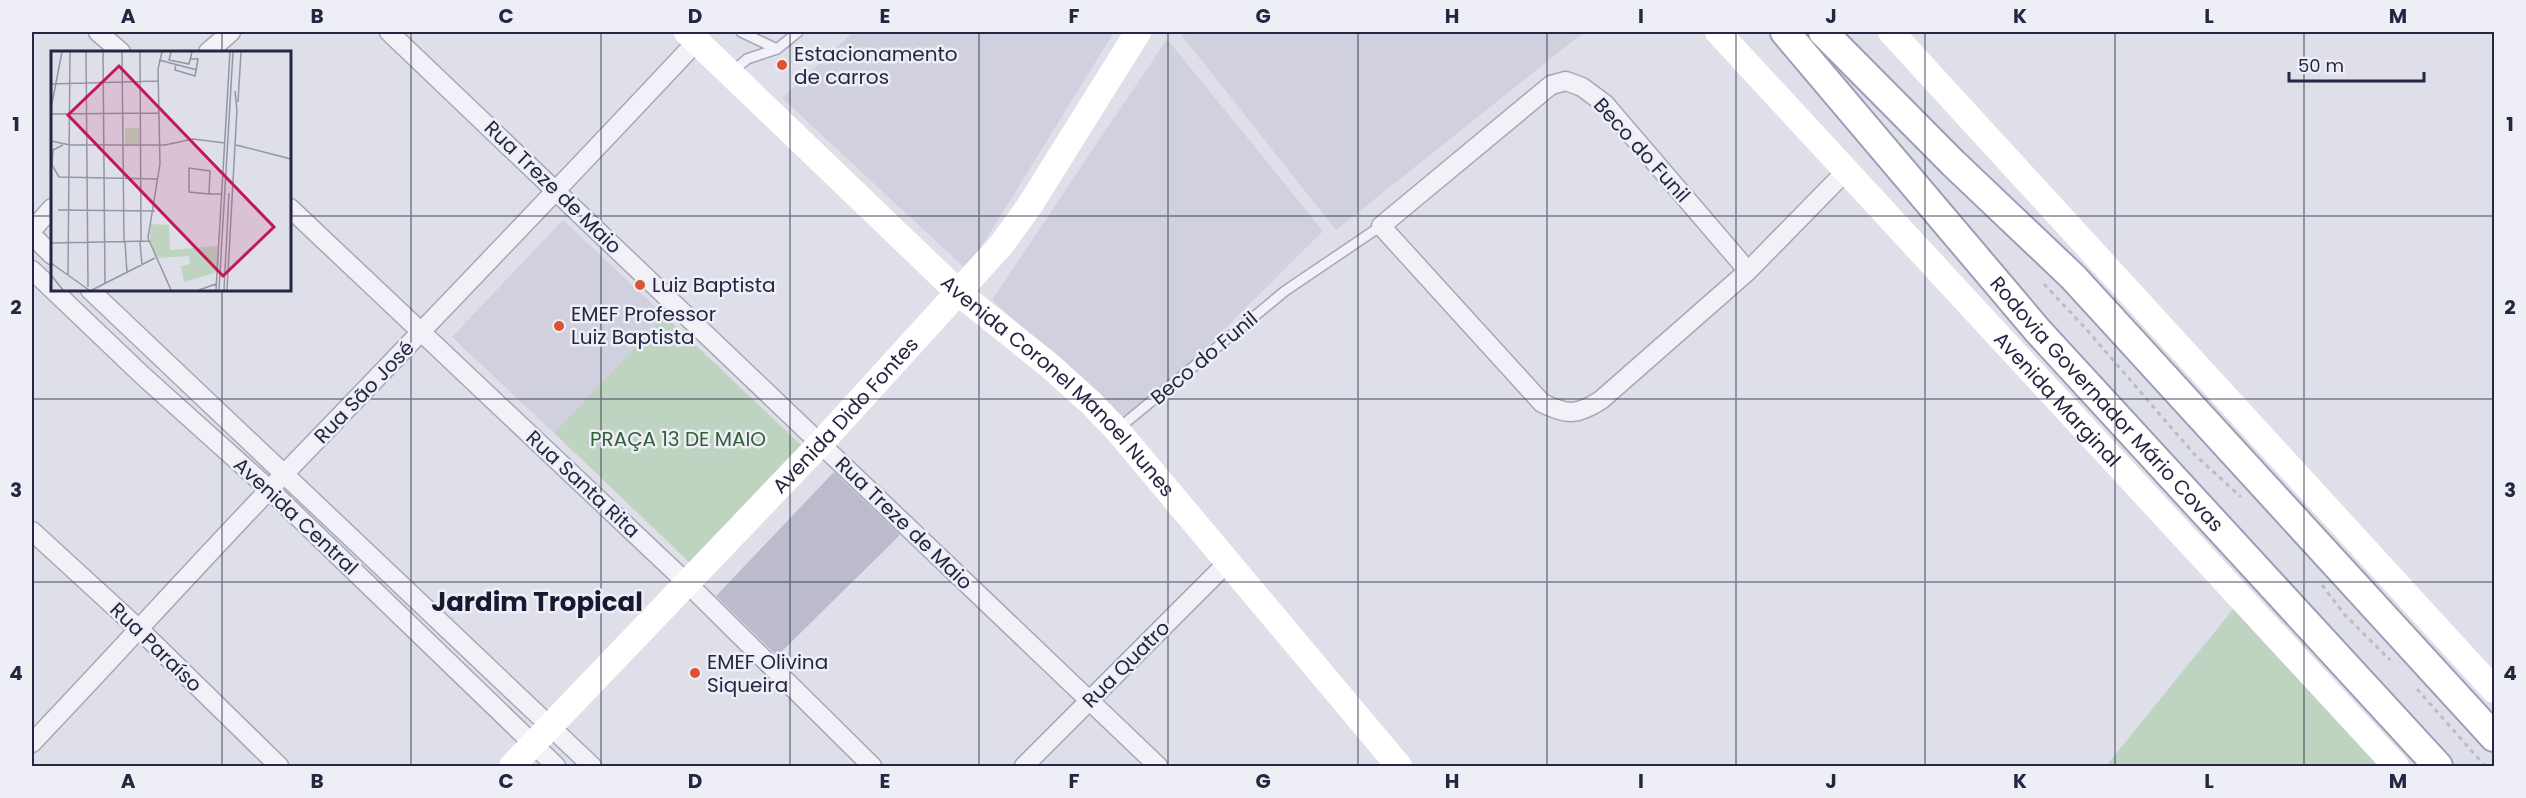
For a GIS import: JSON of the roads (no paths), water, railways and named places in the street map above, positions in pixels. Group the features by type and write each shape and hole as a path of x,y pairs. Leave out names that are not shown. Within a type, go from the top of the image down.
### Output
{"main road":[{"name":"Rodovia Governador Mário Covas","path":"1785,32 2038,331 2438,766"},
{"path":"1829,36 1953,163 2073,278 2494,736"}],"street":[{"path":"98,32 120,51"},
{"path":"209,51 231,32"},
{"name":"Rua Treze de Maio","path":"389,32 1158,766"},
{"name":"Avenida Dido Fontes","path":"512,766 821,443 1002,244 1030,205 1138,32"},
{"name":"Avenida Marginal","path":"1718,32 2396,766"},
{"path":"1891,32 2494,690"},
{"name":"Rua São José","path":"32,743 285,473 557,190 692,36"},
{"name":"Avenida Coronel Manoel Nunes","path":"692,36 959,293 1050,366 1091,403 1117,430 1399,766"},
{"name":"Beco do Funil","path":"1381,226 1551,85 1566,81 1582,87 1605,104 1748,271"},
{"path":"1381,226 1542,403 1571,414 1586,409 1601,400 1748,271 1847,170"},
{"path":"32,230 51,209"},
{"name":"Rua Santa Rita","path":"291,209 688,584 872,766"},
{"path":"32,235 51,254"},
{"name":"Avenida Central","path":"32,270 51,288"},
{"name":"Avenida Central","path":"54,291 142,375 542,736 592,766"},
{"name":"Avenida Central","path":"91,291 285,473 542,736 556,766"},
{"name":"Rua Paraíso","path":"32,531 140,630 279,766"},
{"name":"Rua Quatro","path":"1024,766 1228,562"}],"lane":[{"path":"741,32 777,49"},
{"path":"731,73 747,59 777,49 798,32"},
{"name":"Beco do Funil","path":"1117,430 1285,291 1381,226"}],"place":[{"name":"Estacionamento de carros","path":"782,65"},
{"name":"Luiz Baptista","path":"640,285"},
{"name":"EMEF Professor Luiz Baptista","path":"559,326"},
{"name":"EMEF Olivina Siqueira","path":"695,673"}],"district":[{"name":"Jardim Tropical","path":"537,602"}],"park label":[{"name":"PRAÇA 13 DE MAIO","path":"678,439"}]}
